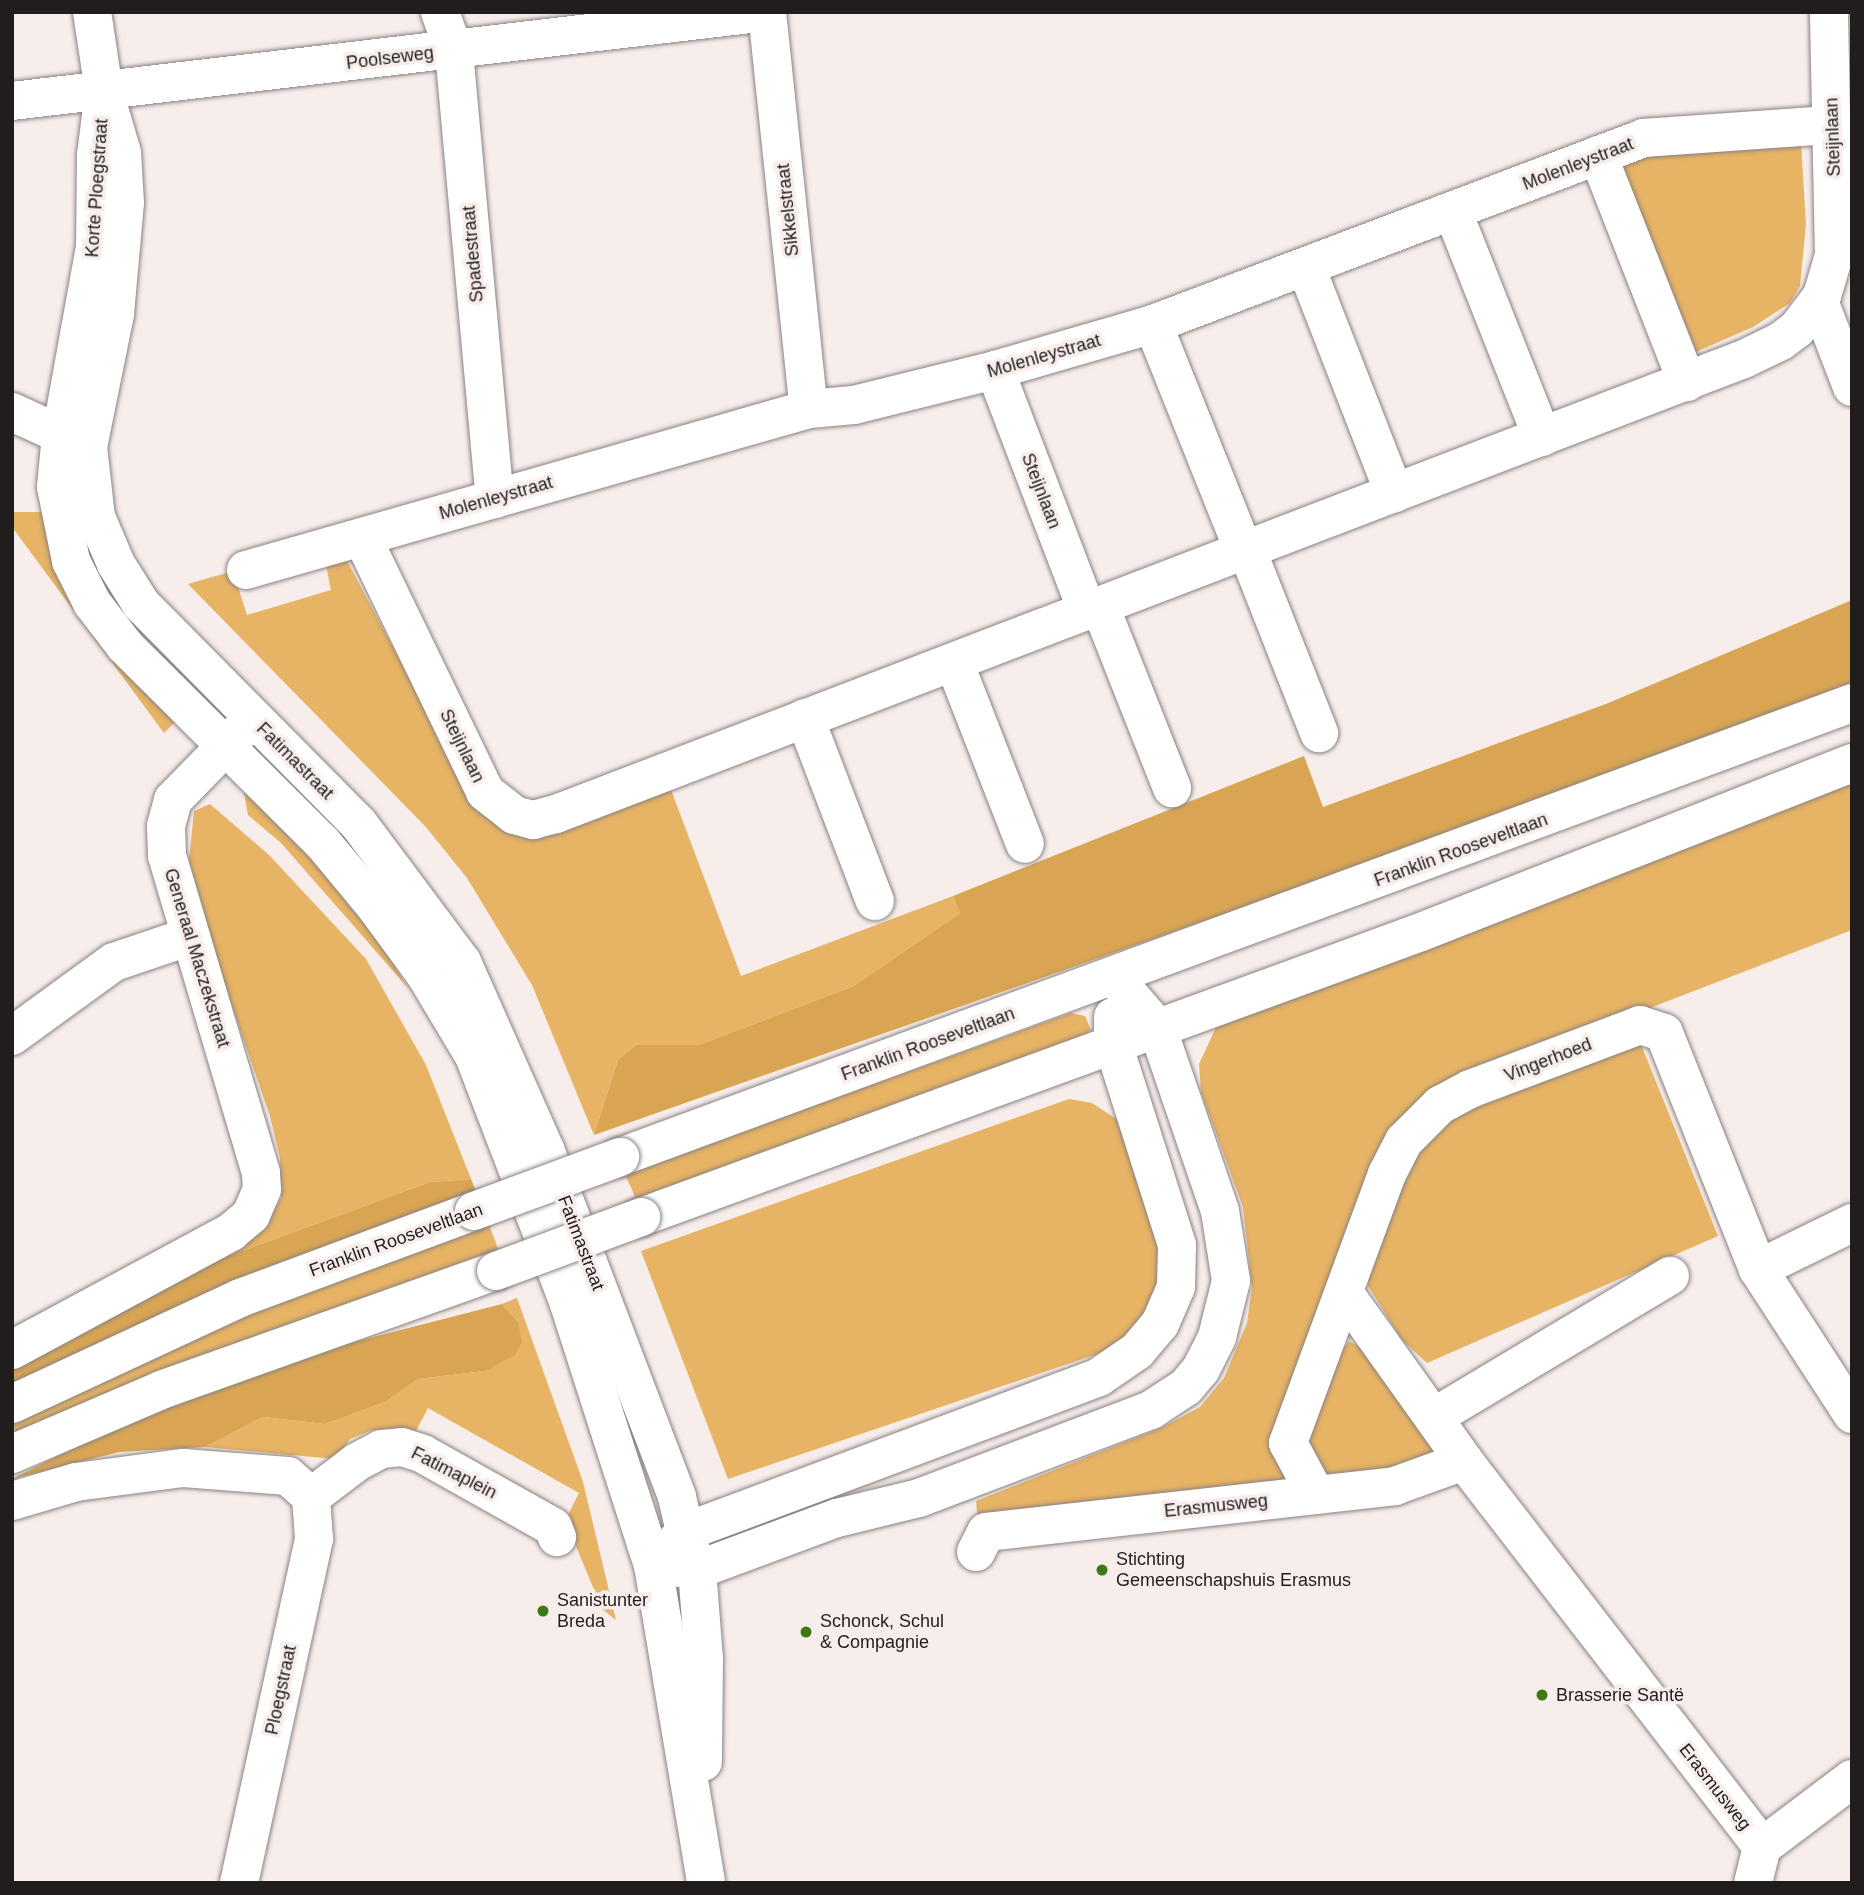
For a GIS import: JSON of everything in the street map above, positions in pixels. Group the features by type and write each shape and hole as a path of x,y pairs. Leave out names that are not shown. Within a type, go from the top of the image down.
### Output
{"street":[{"name":"Korte Ploegstraat","path":"74,440 95,247 96,155 104,91 92,12"},
{"name":"Spadestraat","path":"440,12 454,51 495,499"},
{"name":"Poolseweg","path":"12,101 767,12"},
{"name":"Sikkelstraat","path":"767,12 809,408"},
{"name":"Steijnlaan","path":"362,537 485,792 514,815 533,820 556,814 1687,382 1781,341 1797,329 1819,301 1830,276 1836,233 1829,12"},
{"name":"Molenleystraat","path":"246,570 809,408 854,405 995,370 1153,324 1644,138 1832,124"},
{"path":"1598,156 1687,382"},
{"path":"1453,212 1542,437"},
{"path":"1306,267 1394,493"},
{"path":"1819,301 1852,387"},
{"path":"1153,324 1319,733"},
{"name":"Steijnlaan","path":"995,370 1093,608 1172,788"},
{"path":"12,412 74,440 96,517 127,584 156,623 253,718"},
{"path":"74,440 56,487 58,516 80,581 125,646 227,745"},
{"path":"954,662 1025,844"},
{"name":"Franklin Rooseveltlaan","path":"12,1404 240,1298 1852,703"},
{"name":"Generaal Maczekstraat","path":"12,1350 231,1232 251,1215 262,1189 261,1172 167,856 166,826 173,800 253,718"},
{"name":"Fatimastraat","path":"253,718 358,823 462,962 545,1149 677,1497 697,1570 704,1658 704,1866"},
{"path":"805,718 875,901"},
{"name":"Fatimastraat","path":"227,745 322,842 375,906 425,974 474,1056 569,1304 653,1565 704,1866"},
{"path":"12,1454 161,1390 496,1270 1601,864 1852,763"},
{"path":"12,1036 114,962 191,936"},
{"path":"653,1565 697,1570 838,1518 919,1498 1151,1410 1186,1387 1210,1351 1226,1311 1231,1282 1229,1250 1220,1211 1157,1027 1113,976"},
{"path":"653,1565 685,1532 1099,1377 1138,1351 1170,1305 1179,1268 1177,1245 1113,1043 1113,976"},
{"name":"Vingerhoed","path":"1316,1495 1288,1443 1387,1174 1404,1141 1425,1117 1470,1089 1640,1025 1664,1033 1758,1269 1852,1414"},
{"path":"1758,1269 1852,1223"},
{"path":"1434,1417 1670,1276"},
{"name":"Erasmusweg","path":"1345,1294 1757,1865"},
{"name":"Fatimaplein","path":"310,1497 357,1462 381,1449 402,1447 424,1454 554,1527 557,1536"},
{"name":"Erasmusweg","path":"976,1552 986,1532 1395,1486 1464,1461"},
{"path":"12,1501 76,1482 183,1468 280,1475 301,1485 310,1497"},
{"name":"Ploegstraat","path":"239,1883 314,1539 310,1497"},
{"path":"1757,1865 1852,1779"}],"shaded area":[{"path":"1801,143 1806,224 1800,286 1790,303 1753,327 1682,358 1617,166 1625,155"},
{"path":"12,512 42,512 177,720 164,733 12,527"},
{"path":"346,559 466,784 486,810 670,787 741,976 953,896 960,913 854,986 699,1045 636,1045 618,1060 594,1135 532,985 467,878 425,826 188,584 233,571 247,615 331,590 326,565"},
{"path":"1852,600 1852,686 1395,854 594,1135 618,1060 636,1045 699,1045 854,986 960,913 953,896 1304,756 1323,807 1606,704"},
{"path":"1852,773 1852,930 1510,1062 1401,1123 1296,1485 978,1524 976,1501 1161,1428 1200,1407 1224,1378 1247,1323 1252,1287 1243,1207 1201,1092 1199,1064 1217,1025"},
{"path":"244,793 266,807 364,915 408,988 281,843 248,815"},
{"path":"210,804 269,855 366,959 426,1065 471,1179 430,1182 204,1265 266,1225 281,1198 280,1158 270,1116 222,977 189,860 194,811"},
{"path":"1071,1013 1085,1016 1091,1030 1077,1041 636,1199 625,1174"},
{"path":"1625,1038 1642,1047 1718,1236 1427,1363 1402,1340 1368,1286 1369,1261 1410,1151 1433,1122"},
{"path":"1069,1099 1092,1103 1121,1122 1159,1222 1162,1292 1121,1346 728,1479 641,1251"},
{"path":"471,1179 479,1199 12,1388 12,1368 204,1265 430,1182"},
{"path":"489,1224 498,1249 259,1337 18,1436 12,1423 12,1417 137,1357"},
{"path":"517,1298 583,1482 616,1620 602,1609 573,1539 560,1531 579,1493 428,1408 415,1433 372,1430 350,1439 335,1459 205,1447 263,1417 325,1424 385,1402 418,1379 485,1371 518,1322 502,1304"},
{"path":"502,1304 518,1322 522,1342 515,1355 485,1371 418,1379 385,1402 325,1424 263,1417 205,1447 119,1452 12,1479 167,1401 276,1362"},
{"path":"1349,1341 1363,1349 1450,1465 1326,1481 1306,1443 1333,1362"}],"place":[{"name":"Stichting Gemeenschapshuis Erasmus","path":"1102,1570"},
{"name":"Sanistunter Breda","path":"543,1611"},
{"name":"Schonck, Schul & Compagnie","path":"806,1632"},
{"name":"Brasserie Santë","path":"1542,1695"}]}
